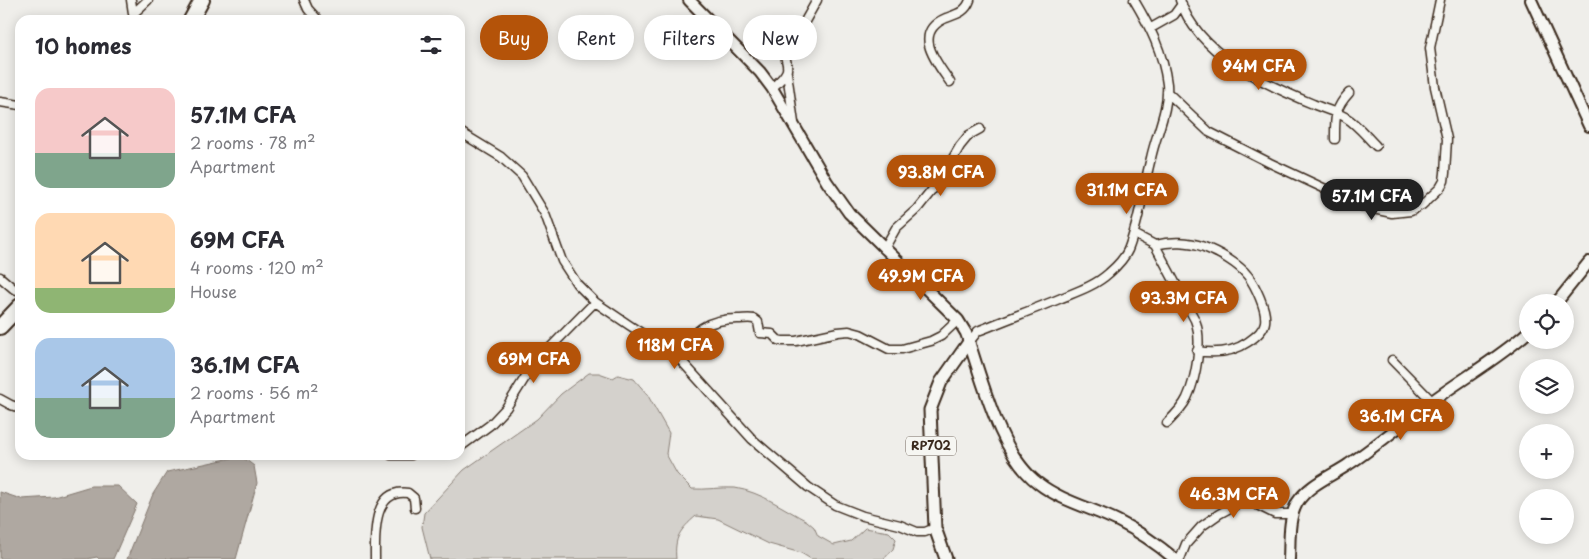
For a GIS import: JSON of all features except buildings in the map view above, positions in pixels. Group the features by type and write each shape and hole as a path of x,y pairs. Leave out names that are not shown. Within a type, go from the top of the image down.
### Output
{"highway":[{"path":"193,15 202,0"},
{"path":"0,327 15,311"}],"main road":[{"path":"689,0 760,72 772,88 839,200 884,249 958,320 969,342 999,429 1026,472 1037,483 1052,492 1125,525 1160,546 1175,559"},
{"path":"1531,0 1589,126"},
{"path":"1563,294 1589,262"},
{"path":"1289,559 1293,514 1296,504 1303,494 1348,465 1432,401 1519,340"},
{"name":"RP702","path":"946,559 935,528 930,410 941,382 969,342"}],"street":[{"path":"131,0 134,15"},
{"path":"136,15 148,0"},
{"path":"304,0 313,15"},
{"path":"795,126 787,73 786,42 804,23 817,0"},
{"path":"950,82 930,52 928,40 934,27 946,18 960,14 970,0"},
{"path":"969,342 978,331 1085,289 1101,280 1120,262 1127,252 1134,234 1167,92 1158,44 1151,28 1134,0"},
{"path":"1167,92 1209,132 1270,163 1364,207 1392,213 1411,211 1422,205 1440,188 1444,181 1447,160 1447,139 1430,48 1440,0"},
{"path":"1174,15 1181,2"},
{"path":"1181,2 1201,36 1228,61 1314,105 1348,118 1376,146"},
{"path":"1151,28 1174,15 1188,14"},
{"path":"772,88 787,73"},
{"path":"1334,139 1338,105 1349,93"},
{"path":"0,102 15,105"},
{"path":"884,249 896,228 917,209 941,179 960,146 969,135 980,129"},
{"path":"465,135 487,147 516,168 545,214 562,261 577,284 595,302 677,356 752,439 815,492 835,505 863,516 892,523 917,532 925,532 935,528"},
{"path":"1134,234 1155,245 1195,320 1199,336 1194,373 1187,399 1167,423"},
{"path":"1155,245 1169,243 1191,244 1204,247 1219,255 1248,275 1263,306 1265,323 1252,340 1224,352 1209,353 1197,351"},
{"path":"0,278 15,289"},
{"path":"465,443 490,425 506,408 533,364 595,302"},
{"path":"677,356 690,336 698,329 719,320 754,319 758,322 760,333 772,334 782,342 816,338 838,332 855,332 889,349 896,350 931,341 941,336 958,320"},
{"path":"1392,360 1432,401"},
{"path":"0,399 15,406"},
{"path":"375,559 376,522 378,512 384,503 395,494 408,493 414,498 415,508"},
{"path":"1180,559 1186,544 1202,526 1241,502 1251,502 1275,514 1293,514"}],"shaded area":[{"path":"589,373 599,373 613,378 618,375 634,379 647,394 669,433 666,454 677,474 692,489 735,488 754,493 807,521 814,527 818,536 834,545 851,541 865,528 889,532 896,539 893,549 884,559 811,559 801,553 769,544 718,519 696,516 679,534 676,545 676,559 430,559 422,527 424,513 464,470 537,419 561,394"},
{"path":"222,460 246,460 254,466 257,483 236,559 127,559 153,494 167,472"},
{"path":"91,486 118,486 137,504 113,559 99,559 97,557 87,559 0,559 0,492 21,499 54,497"}]}
